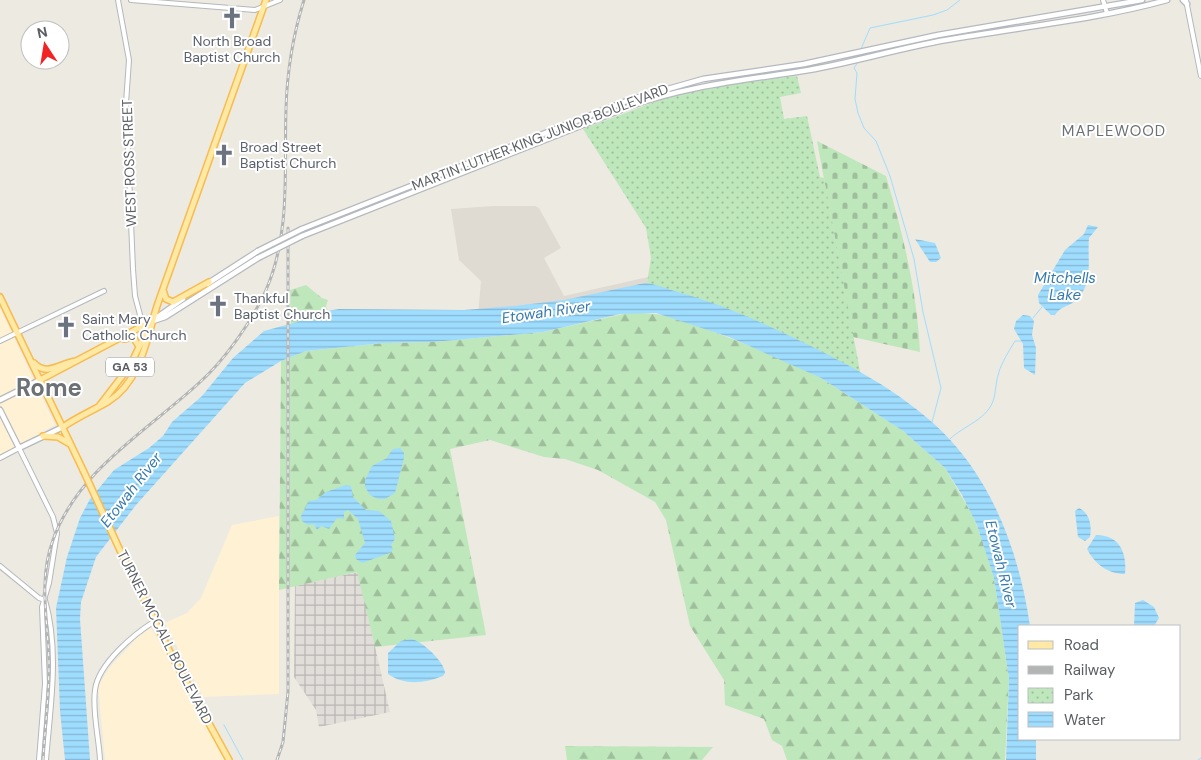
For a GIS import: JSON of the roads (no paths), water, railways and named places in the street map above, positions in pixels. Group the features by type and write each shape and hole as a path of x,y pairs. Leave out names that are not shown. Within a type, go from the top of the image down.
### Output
{"main road":[{"name":"GA 53","path":"63,427 99,407 118,393 130,379 147,345 152,321 266,0"},
{"name":"MARTIN LUTHER KING JUNIOR BOULEVARD","path":"99,407 125,374 145,331 152,321 162,312 258,251 302,229 629,100 703,79 804,64 938,35 1141,0"},
{"name":"MARTIN LUTHER KING JUNIOR BOULEVARD","path":"152,321 165,317 258,258 302,236 631,106 673,92 718,82 834,65 939,41 1107,14 1167,0"},
{"path":"163,290 166,299 172,302 209,282"},
{"name":"TURNER MCCALL BOULEVARD","path":"0,297 124,559 198,706 229,760"},
{"path":"0,400 79,361 152,321"},
{"path":"119,340 134,337 139,347"},
{"path":"31,361 38,368 47,370 67,362 79,361"},
{"path":"0,410 19,448 63,427"},
{"path":"43,436 58,437 70,444"}],"street":[{"name":"WEST ROSS STREET","path":"118,0 129,60 126,103 134,288 143,326"},
{"path":"131,0 255,10 280,0"},
{"path":"1103,0 1107,14"},
{"path":"1133,0 1141,0"},
{"path":"1185,1 1201,76"},
{"path":"0,341 104,291"},
{"path":"0,458 19,448 55,523 57,538 42,607 45,684 39,760"},
{"path":"0,566 39,598 45,600"},
{"path":"45,600 49,616 52,663 46,760"},
{"path":"100,760 95,699 99,678 110,662 132,638 155,621"}],"water":[{"name":"Mitchells Lake","path":"1088,225 1098,227 1089,238 1089,270 1086,285 1074,302 1060,309 1055,315 1051,315 1039,303 1038,295 1065,250 1084,234"},
{"path":"915,239 935,243 941,258 936,262 930,262"},
{"name":"Etowah River","path":"645,283 658,285 692,296 735,311 827,354 899,396 932,422 971,465 999,515 1010,542 1025,598 1030,625 1018,625 1018,740 1036,740 1036,760 1006,760 1009,679 994,578 977,525 962,495 945,468 903,431 821,378 729,337 656,313 620,314 543,332 433,342 383,343 306,351 281,361 245,383 136,505 96,557 81,602 80,619 90,760 65,760 60,711 56,608 67,557 80,518 90,499 114,470 149,448 163,436 172,422 202,396 233,358 264,331 297,322 320,312 339,309 464,310 564,300"},
{"path":"1023,315 1030,316 1034,321 1032,335 1036,348 1035,375 1024,368 1023,344 1014,329 1016,321"},
{"path":"400,448 404,453 404,458 395,493 385,499 378,499 370,495 365,487 365,480 372,466 387,458 393,449"},
{"path":"346,485 351,486 353,497 366,510 379,511 391,521 395,539 391,545 393,549 390,553 362,563 356,559 355,555 365,543 358,519 348,510 344,512 344,519 337,518 329,529 321,526 317,530 314,524 308,525 302,521 301,516 309,501 316,500 326,492"},
{"path":"1079,508 1088,516 1091,529 1090,537 1085,541 1078,537 1075,511"},
{"path":"1096,535 1111,538 1120,547 1125,559 1125,574 1108,570 1098,564 1090,554 1087,549"},
{"path":"1143,600 1154,607 1159,618 1155,625 1134,625 1135,603"},
{"path":"411,639 421,643 432,652 444,668 445,673 443,676 422,682 408,682 388,674 388,653 401,641"}],"waterway":[{"path":"861,49 870,28 933,15 947,10 960,0"},
{"path":"858,62 854,68 857,73 855,99 858,113 864,128 876,141 890,176 914,259 923,312 941,388 932,422"},
{"path":"1033,318 1042,307"},
{"path":"950,439 975,422 987,411 994,398 1000,369 1015,341 1021,341"},
{"path":"224,725 243,760"}],"railway":[{"path":"43,760 49,662 45,585 48,555 53,540 64,515 96,472 209,374 246,327 266,290 274,268 283,224 288,81 291,54 304,0"},
{"path":"277,760 283,742 288,692 288,228"}],"place":[{"name":"North Broad Baptist Church","path":"232,18"},
{"name":"Broad Street Baptist Church","path":"224,155"},
{"name":"Thankful Baptist Church","path":"218,306"},
{"name":"Saint Mary Catholic Church","path":"66,327"}],"district":[{"name":"MAPLEWOOD","path":"1114,131"},
{"name":"Rome","path":"49,387"}]}
